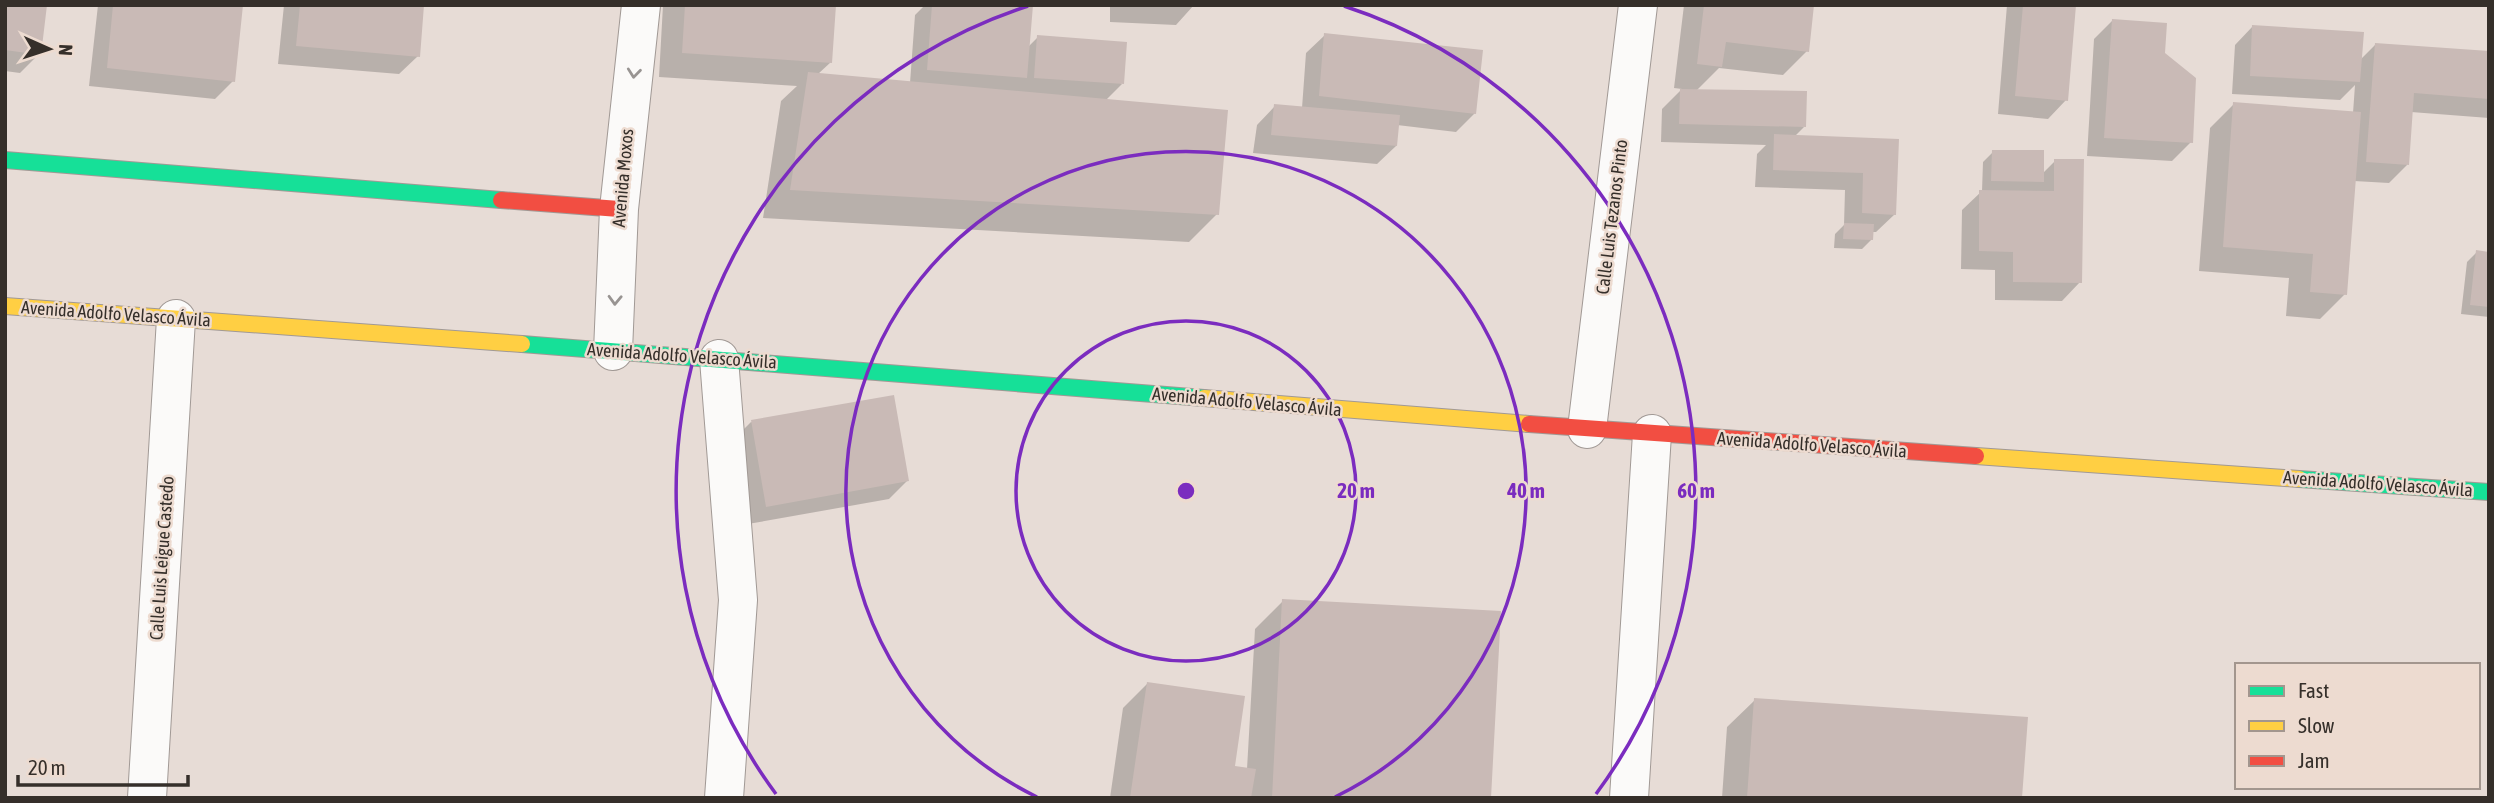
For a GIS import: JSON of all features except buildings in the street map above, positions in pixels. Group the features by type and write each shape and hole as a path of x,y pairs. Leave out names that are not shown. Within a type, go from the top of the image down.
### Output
{"main road":[{"path":"5,160 619,209"},
{"name":"Avenida Adolfo Velasco Ávila","path":"5,306 719,359 1652,434 2489,492"}],"street":[{"name":"Avenida Moxos","path":"613,351 619,209 641,5"},
{"name":"Calle Luis Tezanos Pinto","path":"1587,429 1638,5"},
{"name":"Calle Luis Leigue Castedo","path":"147,798 176,318"},
{"path":"719,359 738,600 724,798"},
{"path":"1629,798 1652,434"}],"traffic: fast":[{"path":"5,160 501,200"},
{"path":"522,344 1204,398"},
{"path":"2299,479 2489,492"}],"traffic: slow":[{"path":"5,306 522,344"},
{"path":"1204,398 1529,424"},
{"path":"1976,456 2299,479"}],"traffic: jam":[{"path":"501,200 619,209"},
{"path":"1529,424 1976,456"}]}
